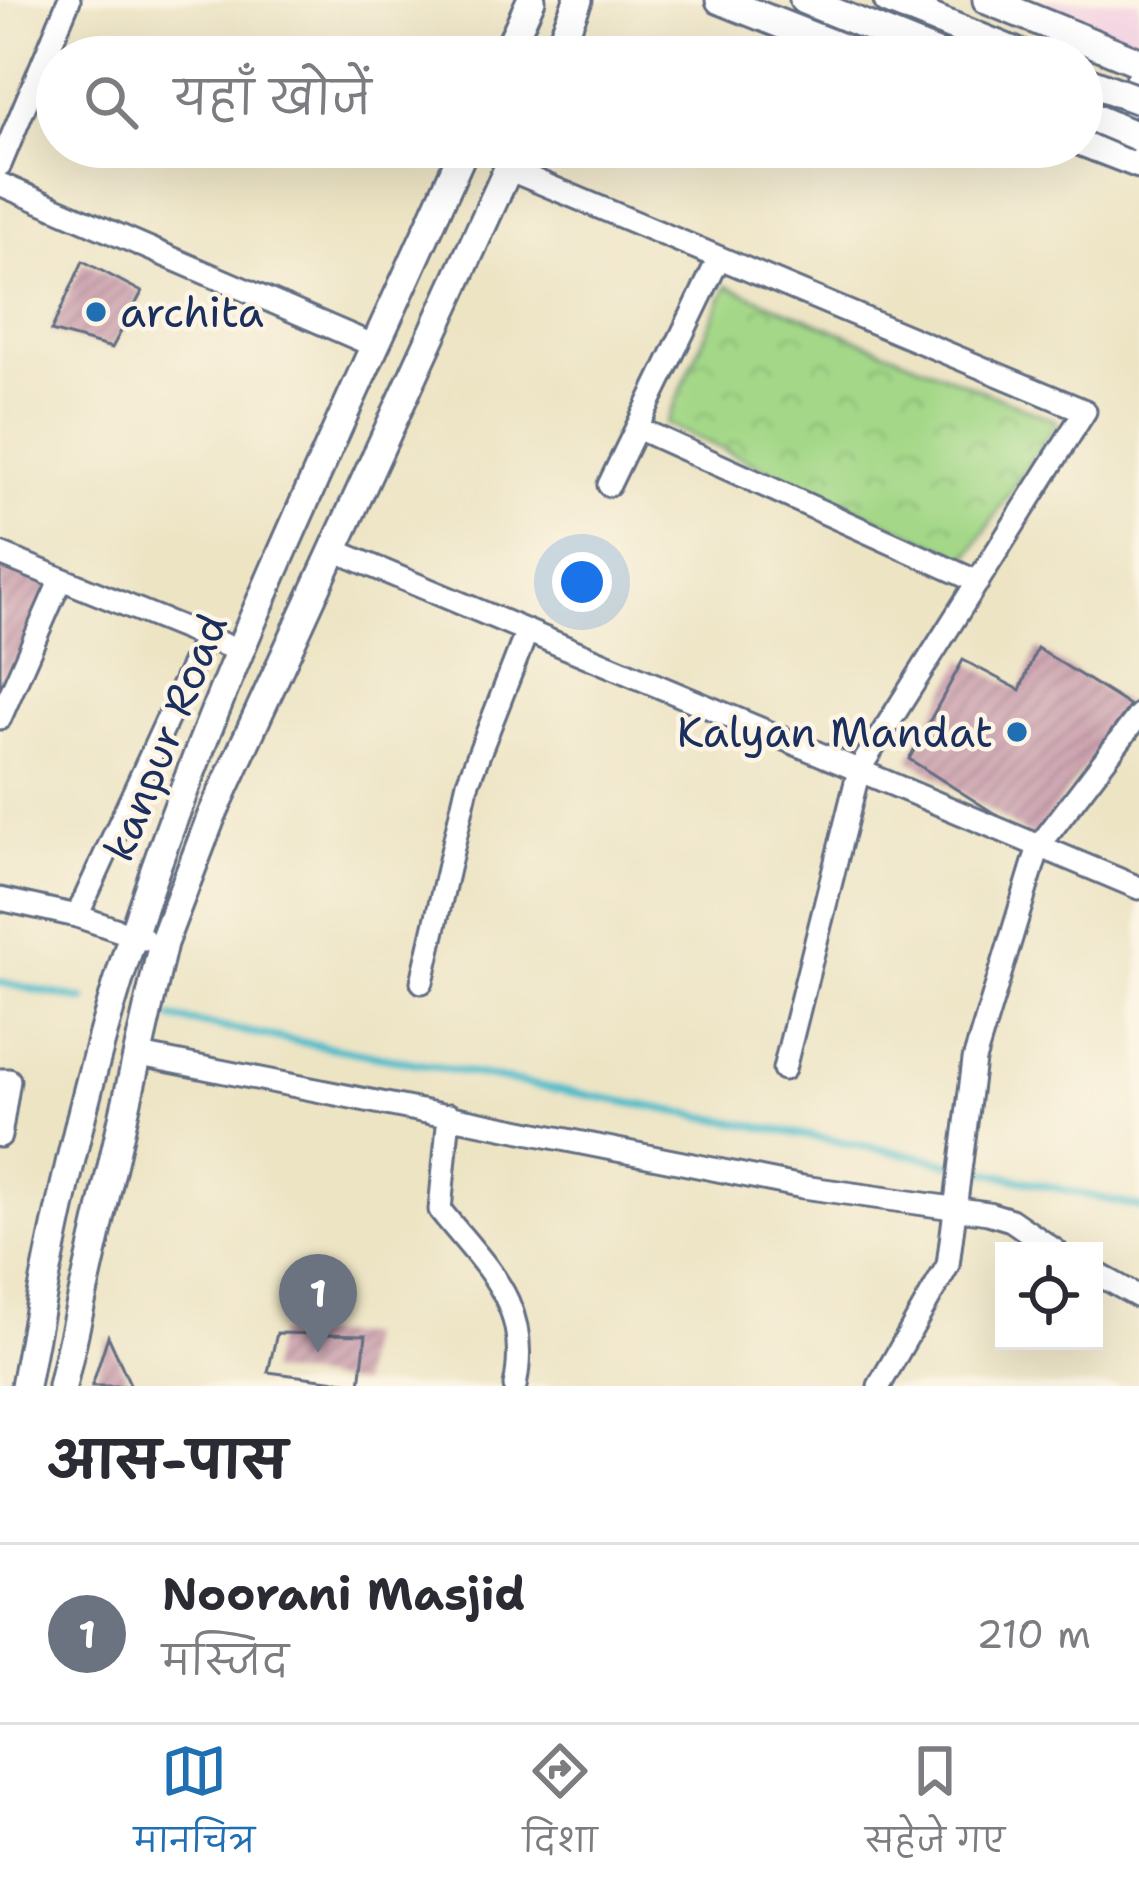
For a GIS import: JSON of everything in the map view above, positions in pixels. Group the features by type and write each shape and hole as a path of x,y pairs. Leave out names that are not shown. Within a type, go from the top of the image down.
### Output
{"street":[{"path":"54,36 69,0"},
{"path":"515,36 531,0"},
{"path":"564,36 578,0"},
{"path":"720,0 812,36"},
{"path":"804,0 892,36"},
{"path":"887,0 976,36"},
{"path":"987,0 1075,36"},
{"path":"1103,47 1139,62"},
{"path":"0,165 36,79"},
{"path":"1103,128 1139,82"},
{"path":"1103,87 1139,100"},
{"path":"1103,128 1137,152"},
{"path":"1103,147 1137,152"},
{"name":"kanpur Road","path":"25,1386 74,1156 132,936 242,652 457,168"},
{"path":"62,1386 163,943 212,815 508,168"},
{"path":"534,168 719,257 1085,411 859,770 784,1069"},
{"path":"0,184 377,347"},
{"path":"609,485 719,257"},
{"path":"637,428 978,581"},
{"path":"334,550 1139,888"},
{"path":"0,554 242,652"},
{"path":"281,562 320,579"},
{"path":"0,718 62,579"},
{"path":"422,982 469,782 527,631"},
{"path":"77,916 205,637"},
{"path":"879,1386 948,1265 974,1060 1040,846 1139,715"},
{"path":"0,899 77,916 163,943"},
{"path":"135,1054 803,1187 956,1205 1010,1220 1043,1242"},
{"path":"0,1080 9,1080 0,1136"},
{"path":"449,1115 440,1210 511,1300 519,1365 514,1386"},
{"path":"1103,1277 1139,1297"}],"shaded area":[{"path":"1018,0 1139,0 1139,33 1129,47"}],"green space":[{"path":"727,286 1057,421 967,558 666,424"}],"building":[{"name":"archita","path":"83,261 142,292 112,348 51,331"},
{"path":"0,567 57,588 0,718"},
{"name":"Kalyan Mandat","path":"1037,648 1130,706 1033,838 909,759 963,660 1020,690"},
{"path":"277,1333 366,1335 360,1384 268,1372"},
{"path":"108,1336 131,1386 92,1386"}],"waterway":[{"path":"0,982 84,1000"},
{"path":"172,1018 917,1156 1139,1207"}],"place":[{"name":"archita","path":"96,312"},
{"name":"Kalyan Mandat","path":"1017,732"},
{"name":"Noorani Masjid","path":"318,1353"}]}
